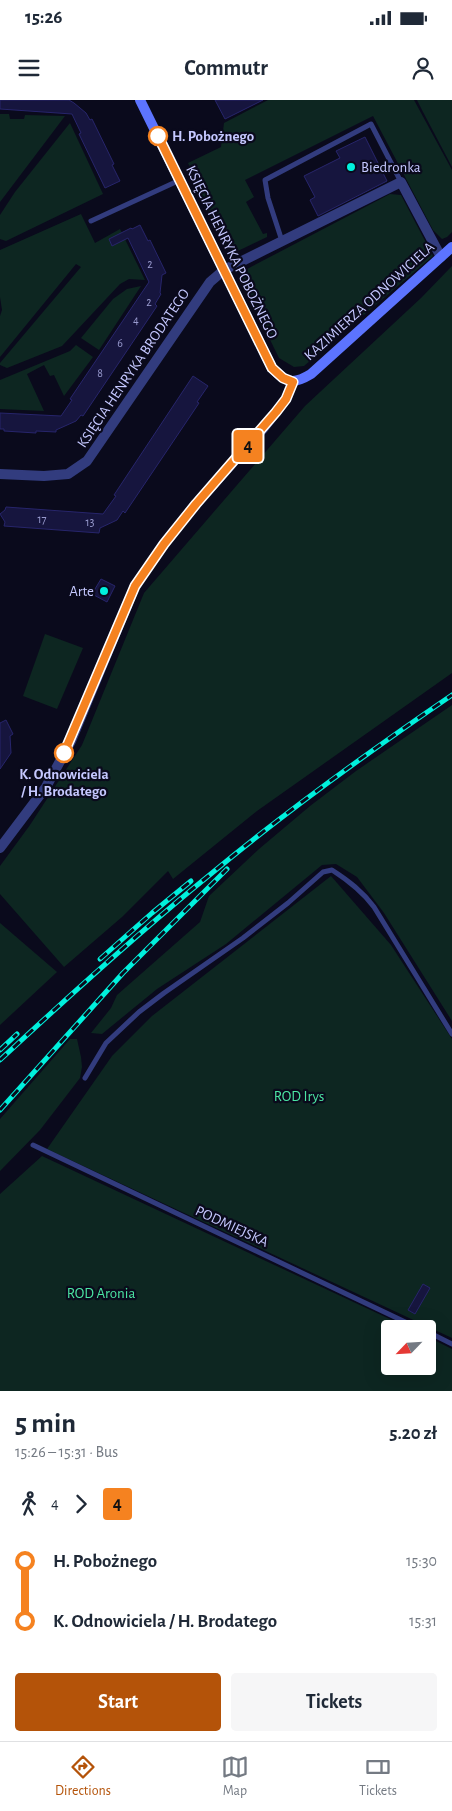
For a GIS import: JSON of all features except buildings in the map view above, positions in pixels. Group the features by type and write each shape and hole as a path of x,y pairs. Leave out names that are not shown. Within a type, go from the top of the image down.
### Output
{"street":[{"name":"KSIĘCIA HENRYKA POBOŻNEGO","path":"140,100 272,368 283,378 293,382"},
{"name":"KSIĘCIA HENRYKA BRODATEGO","path":"0,474 44,476 68,474 87,461 210,282 224,270 401,182"},
{"path":"401,182 441,257"},
{"name":"KAZIMIERZA ODNOWICIELA","path":"293,382 311,374 452,247"},
{"path":"0,848 46,787 71,741 135,586 164,544 196,504 276,412 286,399 293,382"}],"lane":[{"path":"282,241 268,198 265,180 372,124 401,182"},
{"path":"91,221 180,180"},
{"path":"85,1078 106,1043 139,1012 243,938 288,903 323,872 332,870 362,892 374,907 452,1034"},
{"name":"PODMIEJSKA","path":"33,1145 401,1320"},
{"path":"436,1336 452,1344"}],"green space":[{"path":"268,100 414,100 452,170 452,232 442,239 433,230 373,116 245,180 254,197 246,202 263,234 267,233 267,237 235,252 230,251 224,245 201,200 198,183 188,163 221,147 224,123"},
{"path":"417,100 452,100 452,167 422,110"},
{"path":"0,114 9,114 10,119 24,119 25,115 65,116 0,202"},
{"path":"70,123 103,194 6,241 0,239 0,215 15,192"},
{"path":"390,194 401,195 433,256 304,366 294,367 279,358 241,281 242,273"},
{"path":"81,214 95,243 120,229 145,280 129,279 120,284 62,346 7,368 0,365 81,267 76,264 0,357 0,316 2,310 0,297 0,250"},
{"path":"452,266 452,673 257,811 173,879 168,871 122,917 64,967 0,894 0,866 30,825 82,745 144,593 305,406 421,298"},
{"path":"141,286 99,350 81,338 113,299 127,289"},
{"path":"76,345 93,357 64,396 54,375 50,376 44,365 27,374 44,411 0,409 0,380 70,351"},
{"path":"45,634 83,648 57,709 23,696"},
{"path":"452,705 452,1021 384,913 357,877 336,864 322,865 226,944 157,989 102,1034 91,1033 111,1008 117,995 200,922 209,896 259,849 310,806 356,771"},
{"name":"ROD Irys","path":"331,876 391,945 452,1039 452,1338 436,1331 436,1320 413,1320 47,1149 112,1056 152,1016"},
{"path":"0,923 57,972 0,1025"},
{"path":"70,1039 77,1039 82,1067 80,1078 40,1130 0,1171 0,1119"},
{"name":"ROD Aronia","path":"42,1156 392,1320 381,1320 381,1375 436,1375 436,1341 452,1349 452,1391 0,1391 0,1194"}],"railway":[{"path":"0,1060 131,941 241,849 330,781 452,695"},
{"path":"0,1110 123,973 227,869"},
{"path":"100,959 191,881"},
{"path":"0,1050 17,1034"}],"bus line":[{"name":"4","path":"64,753 71,741 135,586 164,544 196,504 263,429 286,399 293,382 283,378 272,368 158,136"}],"place":[{"name":"H. Pobożnego","path":"158,136"},
{"name":"Biedronka","path":"351,167"},
{"name":"Arte","path":"104,591"},
{"name":"K. Odnowiciela / H. Brodatego","path":"64,753"}]}
